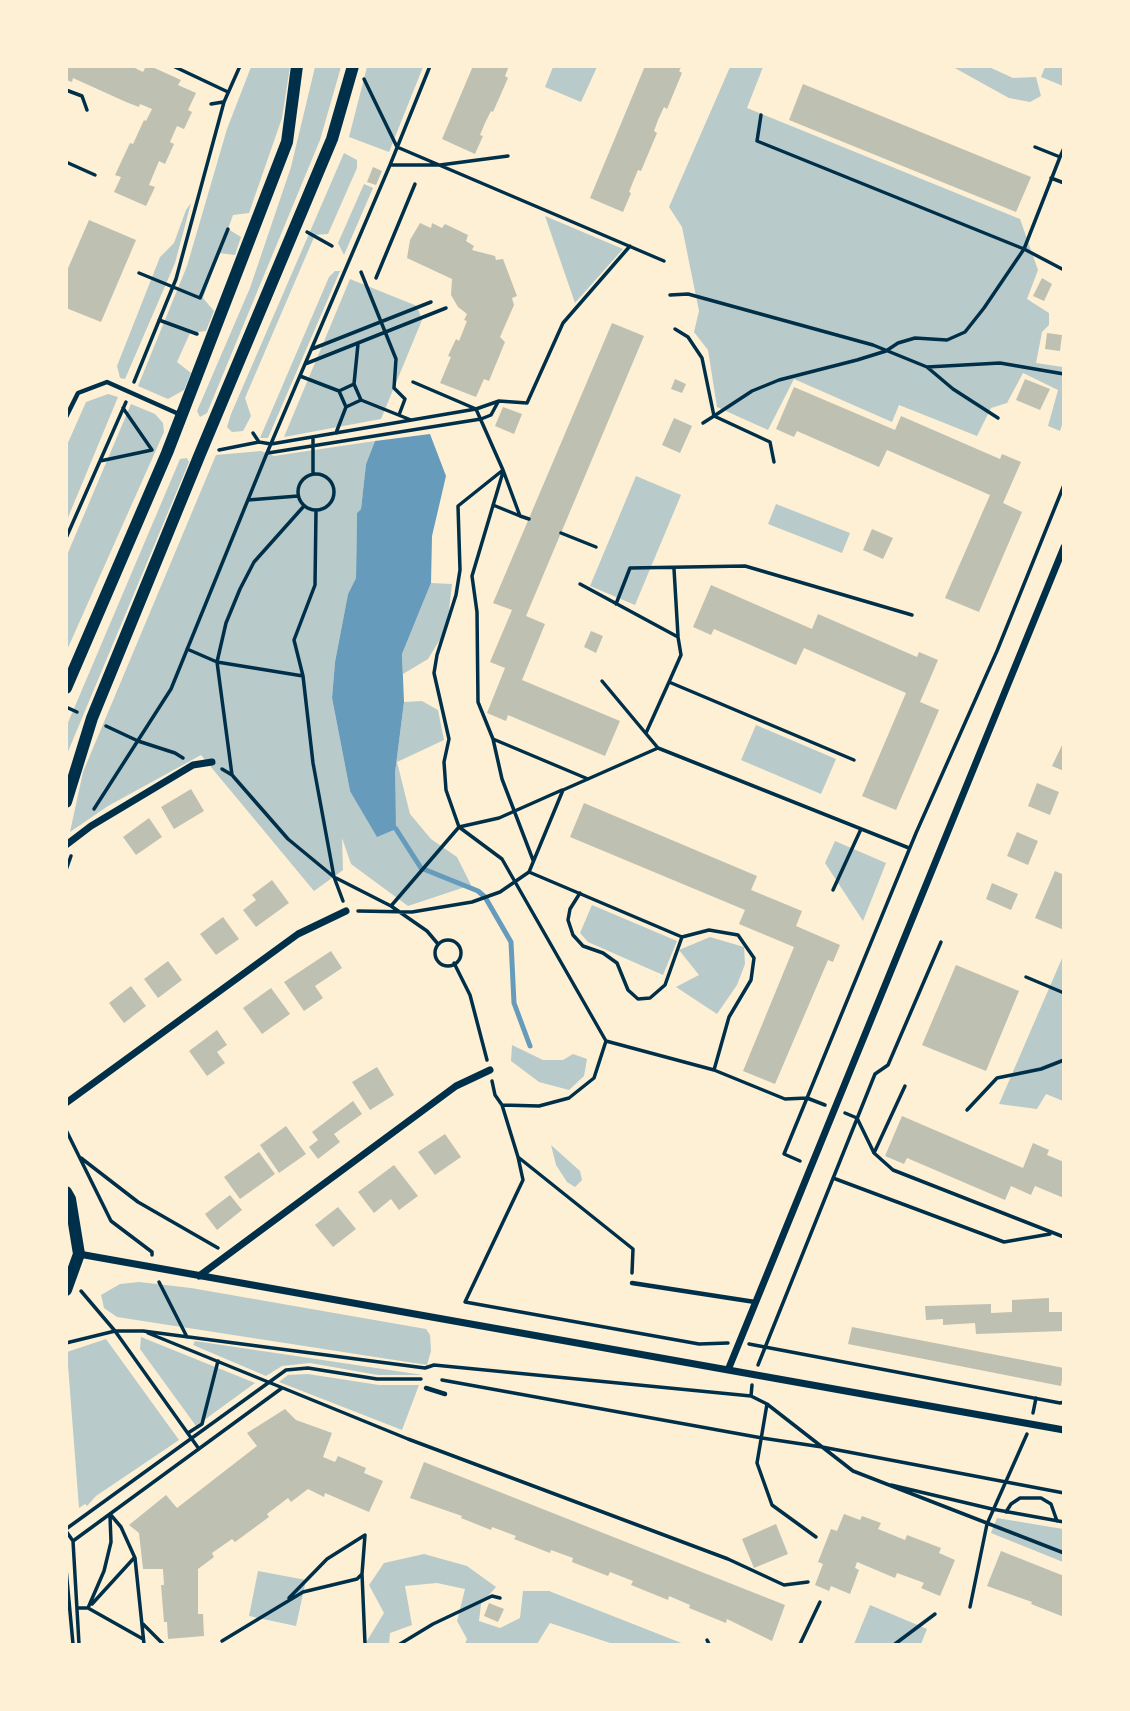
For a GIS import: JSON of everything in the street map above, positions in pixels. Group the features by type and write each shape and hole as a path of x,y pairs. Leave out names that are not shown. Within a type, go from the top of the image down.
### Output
{"main road":[{"path":"66,688 181,415 287,142 297,66"},
{"path":"66,802 92,718 332,139 354,66"},
{"path":"66,1192 70,1199 79,1254 68,1285"}],"street":[{"path":"728,1370 1063,547"},
{"path":"66,845 91,826 193,765 212,762"},
{"path":"66,1103 298,934 346,911"},
{"path":"199,1276 456,1086 490,1070"},
{"path":"79,1254 1063,1430"}],"lane":[{"path":"66,417 78,393 107,382 181,415"},
{"path":"632,1283 756,1302"},
{"path":"426,1388 445,1394"}],"path":[{"path":"173,66 229,92"},
{"path":"66,538 173,287 224,102 240,66"},
{"path":"66,870 76,837 171,690 267,453 430,66"},
{"path":"363,77 397,147 664,261"},
{"path":"66,90 82,96 86,110"},
{"path":"211,104 224,102"},
{"path":"761,115 757,141 1024,249 1063,270"},
{"path":"1035,146 1060,157"},
{"path":"704,423 752,391 779,380 886,351 898,343 915,338 947,340 965,332 1024,249 1063,148"},
{"path":"390,165 440,165 508,156"},
{"path":"66,162 95,175"},
{"path":"1051,178 1063,183"},
{"path":"376,278 415,184"},
{"path":"139,273 200,298 228,229"},
{"path":"295,229 311,233 332,246"},
{"path":"253,433 259,442 271,444 476,409 499,401 527,403 563,323 630,246"},
{"path":"361,272 397,359 394,388 405,399 398,415"},
{"path":"670,296 688,294 886,351 927,367 953,389 998,418"},
{"path":"311,349 431,302"},
{"path":"305,364 446,309"},
{"path":"159,320 190,332"},
{"path":"675,329 688,337 702,358 714,416"},
{"path":"358,344 354,384 361,400 412,420"},
{"path":"927,367 1000,363 1063,374"},
{"path":"300,376 339,391 346,407"},
{"path":"413,382 476,409 520,516"},
{"path":"339,391 354,384"},
{"path":"336,433 346,407 361,400"},
{"path":"267,453 481,419 491,415 499,401"},
{"path":"123,408 152,450"},
{"path":"714,416 769,442 775,462"},
{"path":"313,437 313,474"},
{"path":"503,470 472,576 477,612 478,702 493,739 502,779 533,862"},
{"path":"503,470 458,506 460,569 456,595 434,673 449,739 444,762 446,790 459,827 502,859 606,1041 714,1070 785,1099 807,1098 834,1109"},
{"path":"313,474 328,479 334,489 328,505 316,511 304,506 298,496 301,480 313,474"},
{"path":"811,1165 784,1154 909,848 997,651 1063,485"},
{"path":"248,500 298,496"},
{"path":"493,505 528,519"},
{"path":"232,775 217,662 226,623 254,562 304,506"},
{"path":"316,511 315,585 294,640 303,676 313,763 334,877 346,911 412,912 472,902 500,892 529,872 563,790"},
{"path":"561,533 596,547"},
{"path":"616,604 630,568 745,566 912,615"},
{"path":"646,733 681,655 674,569"},
{"path":"580,584 678,637"},
{"path":"187,649 217,662 303,676"},
{"path":"602,681 658,748 909,848"},
{"path":"669,682 854,760"},
{"path":"66,707 138,741 175,753 193,765"},
{"path":"493,739 588,779"},
{"path":"391,906 459,827 499,818 658,748"},
{"path":"212,762 232,775 288,839 334,877 391,906 427,931 438,944"},
{"path":"833,890 861,829"},
{"path":"529,872 682,937 709,930 738,934 754,958 751,980 729,1017 714,1070"},
{"path":"580,893 570,909 568,920 573,935 583,946 603,953 617,963 628,990 638,999 650,998 665,985 682,937"},
{"path":"445,940 453,941 459,946 461,954 454,963 443,965 437,960 435,952 438,944 445,940"},
{"path":"751,1396 754,1375 875,1074 888,1065 941,942"},
{"path":"454,963 470,995 495,1096 502,1105 523,1180 465,1302 699,1345 739,1343 765,1347 1063,1402"},
{"path":"1026,977 1063,993"},
{"path":"502,1105 539,1106 569,1098 594,1079 606,1041"},
{"path":"967,1110 997,1078 1041,1069 1063,1060"},
{"path":"874,1153 905,1086"},
{"path":"857,1118 874,1153 892,1170 1063,1237"},
{"path":"66,1130 111,1221 152,1252 151,1267 187,1337"},
{"path":"79,1157 138,1202 228,1254"},
{"path":"518,1157 633,1249 632,1283"},
{"path":"833,1178 1004,1241 1052,1234"},
{"path":"68,1285 115,1331 199,1449"},
{"path":"66,1343 115,1331 143,1331 425,1368 434,1365 751,1396 768,1404 853,1471 875,1482 1063,1553"},
{"path":"143,1331 419,1443 728,1559 785,1585 808,1582"},
{"path":"188,1433 202,1423 218,1361"},
{"path":"79,1644 73,1541 66,1530 286,1370 308,1368 377,1379 429,1379"},
{"path":"439,1380 822,1447 1063,1493"},
{"path":"73,1541 282,1388"},
{"path":"768,1404 757,1463 772,1505 816,1536"},
{"path":"970,1607 987,1524 1031,1425"},
{"path":"875,1482 992,1510 1063,1522"},
{"path":"1006,1512 1020,1498 1041,1498 1051,1504 1056,1521"},
{"path":"110,1514 121,1527 135,1558 143,1642"},
{"path":"88,1608 104,1571 111,1542 110,1514"},
{"path":"285,1604 327,1559 365,1535 362,1574 365,1644"},
{"path":"88,1608 135,1558"},
{"path":"66,1569 73,1644"},
{"path":"222,1641 303,1592 357,1579 362,1574"},
{"path":"400,1644 492,1596 500,1598"},
{"path":"800,1644 820,1602"},
{"path":"77,1608 88,1608 143,1642"},
{"path":"895,1644 934,1614"},
{"path":"141,1623 163,1644"}],"shaded area":[{"path":"251,67 290,67 282,118 249,213 233,215 228,229 241,237 235,255 219,253 203,298 214,311 206,331 190,333 177,362 191,373 184,390 168,399 138,386 187,266 227,129"},
{"path":"315,67 341,67 320,140 207,413 200,417 197,411 250,288 291,167"},
{"path":"367,67 423,67 389,152 349,137"},
{"path":"553,67 597,67 581,102 545,87"},
{"path":"730,67 763,67 747,108 1020,219 1038,270 1027,299 1049,313 1049,325 1042,332 1036,363 1063,367 1063,422 1060,431 1048,426 1058,390 1023,373 1007,403 991,408 977,436 899,405 892,422 794,379 768,430 717,407 708,350 694,332 699,311 682,227 669,207"},
{"path":"953,67 989,67 1013,78 1036,77 1041,96 1030,102 1009,98"},
{"path":"1045,67 1063,67 1063,86 1041,77"},
{"path":"344,153 357,160 357,168 328,234 315,235 245,398 251,416 243,431 232,432 227,427 231,414"},
{"path":"364,184 373,188 344,255 338,243"},
{"path":"191,203 175,263 125,379 120,378 117,366 160,257 174,243"},
{"path":"545,216 623,249 575,303"},
{"path":"335,271 340,271 268,438 260,438 329,277"},
{"path":"350,279 417,306 422,320 381,419 284,437"},
{"path":"108,394 118,397 67,520 67,445 86,402"},
{"path":"131,404 155,414 163,423 164,432 67,650 67,555"},
{"path":"375,441 366,464 361,509 357,513 356,578 348,594 335,662 332,698 350,791 395,829 395,773 404,702 422,701 438,710 444,740 397,762 410,814 431,839 457,857 471,885 408,906 351,864 342,838 343,870 314,891 201,755 108,806 70,832 83,772 216,455 261,451 274,456"},
{"path":"187,458 189,462 67,754 67,725 180,459"},
{"path":"636,476 681,495 635,605 590,586"},
{"path":"776,504 850,533 842,553 768,524"},
{"path":"431,583 452,584 447,628 428,659 403,674 402,654"},
{"path":"756,725 836,759 821,794 741,760"},
{"path":"835,841 886,863 863,921 825,863"},
{"path":"592,905 677,941 663,975 588,942 580,933"},
{"path":"710,937 744,947 745,964 737,985 717,1014 676,987 699,975 679,950"},
{"path":"1063,956 1063,1101 1046,1094 1037,1109 999,1104"},
{"path":"512,1045 543,1060 563,1060 573,1054 587,1059 584,1076 569,1090 539,1082 511,1061"},
{"path":"551,1145 580,1171 582,1180 575,1187 567,1182 556,1165"},
{"path":"139,1282 191,1288 426,1329 430,1335 431,1351 427,1365 117,1317 104,1308 101,1295 120,1284"},
{"path":"141,1337 255,1383 196,1426 140,1349"},
{"path":"106,1339 179,1440 96,1496 87,1506 85,1504 79,1508 67,1352"},
{"path":"195,1341 423,1375 378,1375 310,1363 282,1366 266,1376 193,1345"},
{"path":"308,1374 379,1385 419,1385 402,1430 279,1382 288,1375"},
{"path":"997,1518 1063,1529 1063,1562 991,1533"},
{"path":"424,1554 467,1566 496,1587 481,1604 479,1621 500,1628 520,1618 523,1591 549,1591 684,1644 613,1644 550,1623 537,1644 465,1644 467,1639 457,1621 465,1589 437,1583 405,1586 412,1625 390,1633 389,1644 365,1644 384,1613 369,1585 384,1563"},
{"path":"258,1571 306,1580 296,1626 249,1616"},
{"path":"870,1605 927,1629 921,1644 854,1644"}],"water":[{"path":"430,434 446,476 432,536 431,583 402,654 404,702 395,773 396,829 377,837 350,791 332,698 335,662 348,594 356,578 357,513 361,509 366,464 375,441"}],"building":[{"path":"66,66 131,66 143,72 146,66 150,66 181,80 178,85 196,93 188,110 192,112 184,129 177,126 170,142 174,144 165,164 159,161 149,185 155,187 146,206 114,192 121,177 115,175 130,143 133,144 152,109 126,102 73,78 72,82 66,80"},
{"path":"473,66 509,66 505,76 508,78 493,112 491,111 485,123 475,154 442,139"},
{"path":"645,66 682,66 679,71 682,73 667,109 664,107 658,120 654,131 657,133 641,171 638,170 623,212 590,198"},
{"path":"803,84 1031,177 1016,212 789,120"},
{"path":"373,167 382,171 376,185 367,182"},
{"path":"89,220 136,240 101,322 66,308 66,273"},
{"path":"420,223 431,228 432,223 442,228 445,224 468,235 466,241 474,246 472,250 495,256 496,260 503,259 517,296 512,298 514,305 500,337 505,342 489,381 484,379 476,397 440,383 451,357 448,356 456,339 459,341 467,321 464,320 467,314 458,307 451,295 452,279 407,258 410,240"},
{"path":"1042,278 1052,284 1044,301 1033,296"},
{"path":"612,323 644,336 526,616 545,624 522,680 620,721 605,756 508,715 506,721 487,713 505,668 490,662 512,610 493,603"},
{"path":"1047,333 1062,335 1060,351 1045,349"},
{"path":"675,379 686,384 682,393 671,389"},
{"path":"1025,379 1050,389 1040,410 1016,400"},
{"path":"794,387 895,430 901,416 1000,459 1002,454 1021,462 1003,503 1022,512 979,612 945,598 990,495 887,450 879,467 797,431 794,437 776,429"},
{"path":"503,407 522,414 514,434 495,426"},
{"path":"674,418 692,426 680,453 662,445"},
{"path":"872,529 893,538 883,559 863,550"},
{"path":"711,585 812,629 818,614 917,657 919,652 938,660 920,702 939,710 896,810 862,796 906,693 804,648 796,665 714,629 711,635 693,627"},
{"path":"591,631 603,636 596,653 584,647"},
{"path":"1064,741 1064,771 1052,766"},
{"path":"1037,783 1059,792 1050,815 1028,806"},
{"path":"191,789 204,811 174,829 161,807"},
{"path":"584,803 757,876 751,890 802,911 796,926 840,945 833,962 828,960 775,1084 743,1071 794,947 739,924 745,910 570,837"},
{"path":"149,818 162,837 136,855 123,837"},
{"path":"1017,832 1038,841 1028,865 1007,856"},
{"path":"1055,871 1064,875 1064,930 1035,918"},
{"path":"272,880 289,903 256,927 243,910 256,900 252,895"},
{"path":"992,883 1018,894 1011,910 986,899"},
{"path":"223,917 239,939 216,955 200,934"},
{"path":"331,951 342,968 315,986 323,998 304,1011 284,982"},
{"path":"168,961 182,980 158,998 144,979"},
{"path":"956,965 1019,991 986,1071 922,1045"},
{"path":"131,986 146,1006 124,1023 109,1003"},
{"path":"271,988 290,1014 262,1034 243,1008"},
{"path":"217,1030 227,1045 217,1052 225,1063 207,1076 189,1051"},
{"path":"377,1067 394,1095 370,1110 352,1082"},
{"path":"353,1101 362,1114 334,1134 340,1142 318,1159 309,1147 318,1140 312,1132"},
{"path":"902,1116 1023,1168 1033,1143 1049,1150 1047,1155 1064,1162 1064,1198 1035,1186 1031,1195 1011,1186 1005,1200 907,1158 904,1164 885,1156"},
{"path":"286,1126 306,1154 279,1173 260,1145"},
{"path":"445,1134 461,1157 435,1175 418,1152"},
{"path":"259,1152 275,1174 240,1199 224,1177"},
{"path":"394,1165 418,1196 399,1210 391,1199 374,1213 358,1192"},
{"path":"230,1195 242,1210 217,1230 205,1214"},
{"path":"338,1207 356,1229 333,1247 315,1225"},
{"path":"1049,1298 1049,1312 1064,1312 1064,1331 976,1334 975,1323 943,1325 943,1319 926,1320 925,1306 991,1304 991,1313 1012,1312 1012,1300"},
{"path":"852,1327 1064,1368 1061,1386 848,1344"},
{"path":"285,1409 296,1420 332,1433 323,1457 335,1462 338,1456 366,1468 364,1473 383,1481 369,1512 325,1493 324,1497 308,1489 291,1502 288,1498 267,1514 269,1517 235,1542 232,1539 212,1553 214,1557 198,1569 198,1614 203,1614 204,1636 168,1639 161,1585 164,1585 163,1569 143,1569 139,1533 129,1525 166,1495 177,1508 257,1446 247,1433"},
{"path":"424,1462 785,1605 772,1641 727,1619 726,1623 689,1608 690,1605 669,1596 668,1600 631,1585 633,1581 610,1572 608,1576 572,1562 573,1558 551,1550 550,1553 514,1539 516,1536 492,1527 491,1530 461,1518 462,1516 410,1498"},
{"path":"844,1514 860,1520 862,1516 881,1523 878,1529 905,1540 907,1535 941,1548 939,1553 955,1560 940,1596 921,1588 924,1583 897,1573 895,1578 857,1562 855,1568 859,1570 850,1594 831,1586 829,1591 815,1585 823,1564 818,1562 831,1529 837,1531"},
{"path":"776,1524 788,1554 754,1568 742,1539"},
{"path":"1001,1551 1064,1576 1064,1617 987,1586"},
{"path":"489,1603 504,1609 498,1622 484,1616"}],"waterway":[{"path":"396,829 421,868 478,891 485,897 511,942 514,1003 530,1046"}]}
